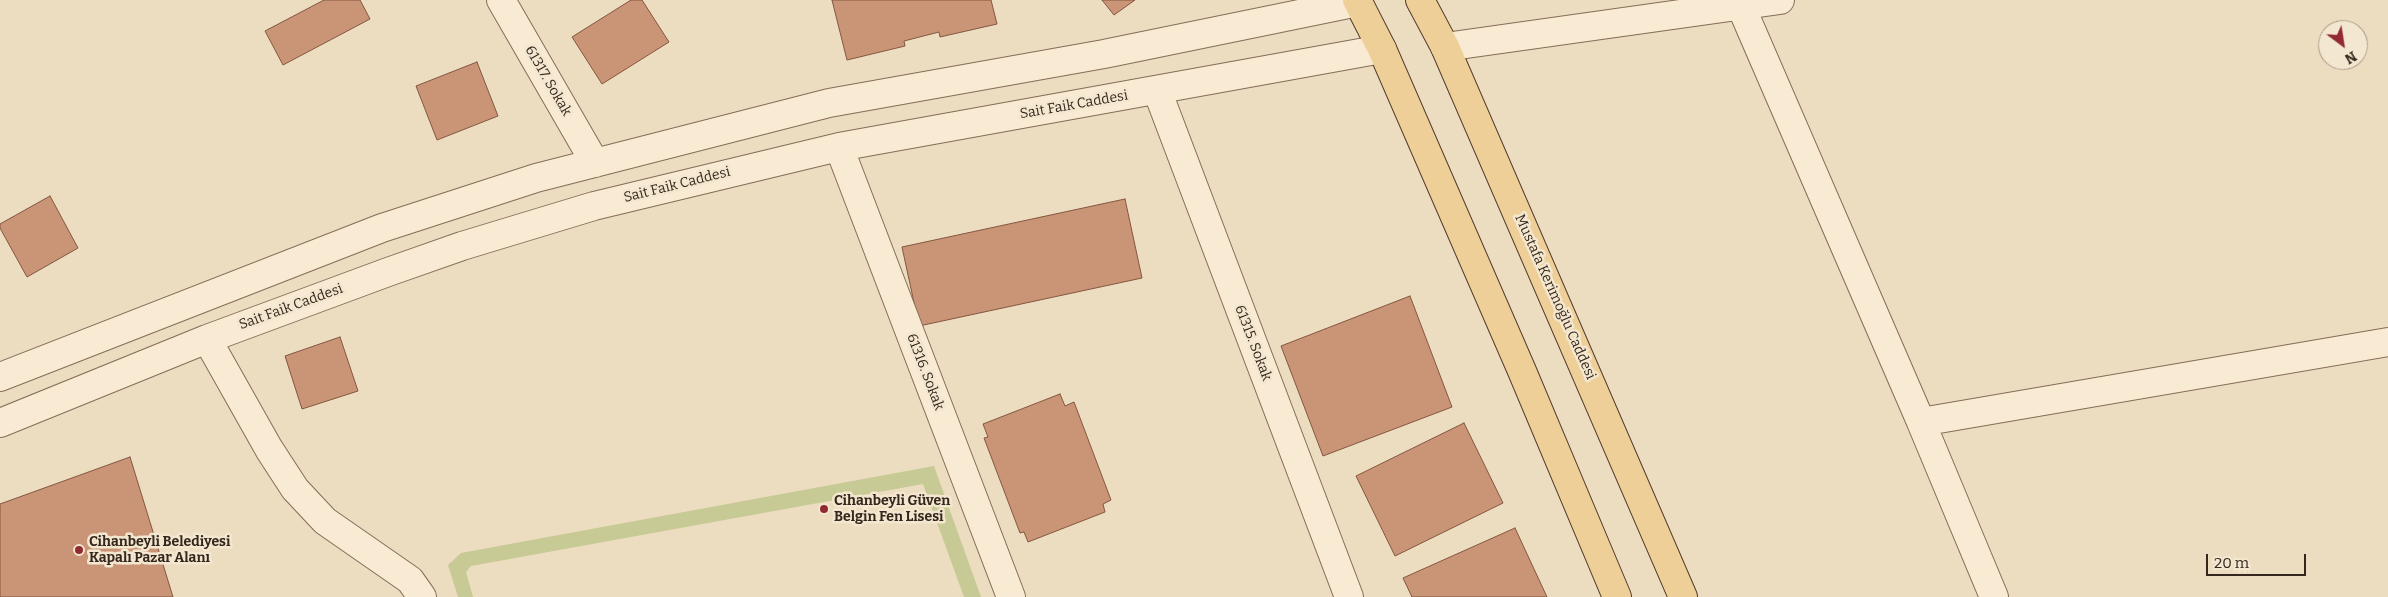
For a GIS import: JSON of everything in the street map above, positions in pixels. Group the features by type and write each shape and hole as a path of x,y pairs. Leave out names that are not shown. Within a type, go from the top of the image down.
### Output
{"main road":[{"name":"Mustafa Kerimoğlu Caddesi","path":"1420,0 1445,47 1683,597"},
{"path":"1357,1 1382,49 1522,371 1617,597"}],"street":[{"name":"61317. Sokak","path":"501,0 595,163"},
{"path":"1445,47 1740,4 1780,0"},
{"path":"0,377 382,228 536,178 829,103 1104,54 1357,1"},
{"path":"1740,4 1921,422 1994,597"},
{"name":"Sait Faik Caddesi","path":"0,423 207,339 388,272 462,246 567,214 667,187 840,147 1382,49"},
{"name":"61315. Sokak","path":"1157,90 1349,597"},
{"name":"61316. Sokak","path":"840,147 1011,597"},
{"path":"207,339 269,449 295,489 326,521 410,580 422,597"},
{"path":"1921,422 2388,342"}],"green space":[{"path":"934,466 981,597 964,597 923,484 471,566 466,572 473,597 458,597 448,565 461,553"}],"building":[{"path":"324,0 360,0 370,19 283,65 265,31"},
{"path":"631,0 642,0 669,42 602,84 572,37"},
{"path":"832,0 991,0 997,24 940,37 939,32 904,41 905,46 847,60"},
{"path":"1102,0 1135,0 1114,15"},
{"path":"477,62 498,116 437,140 416,86"},
{"path":"50,196 78,248 27,277 0,228 0,224"},
{"path":"1125,199 1142,278 919,326 902,247"},
{"path":"1410,296 1452,407 1323,456 1281,346"},
{"path":"340,337 358,391 302,409 285,356"},
{"path":"1060,394 1065,406 1074,402 1111,500 1103,504 1105,512 1028,542 1024,532 1020,533 984,438 988,437 983,424"},
{"path":"1464,423 1503,503 1395,556 1356,476"},
{"name":"Cihanbeyli Belediyesi Kapalı Pazar Alanı","path":"130,457 173,597 0,597 0,504"},
{"path":"1515,528 1547,597 1412,597 1403,578"}],"place":[{"name":"Cihanbeyli Güven Belgin Fen Lisesi","path":"824,509"},
{"name":"Cihanbeyli Belediyesi Kapalı Pazar Alanı","path":"79,550"}]}
